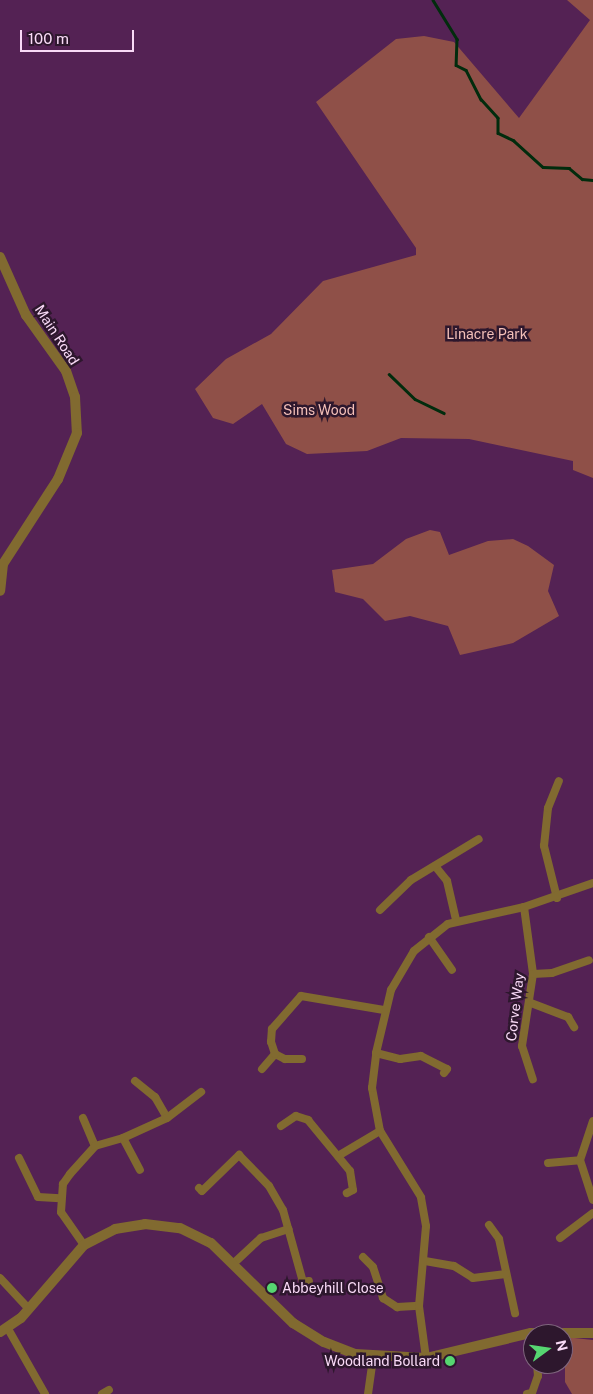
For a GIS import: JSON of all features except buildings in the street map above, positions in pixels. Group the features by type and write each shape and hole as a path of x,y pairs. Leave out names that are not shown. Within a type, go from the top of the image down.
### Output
{"street":[{"name":"Main Road","path":"0,257 26,315 66,371 76,397 77,433 58,479 3,564 0,591"},
{"path":"557,898 544,846 548,808 559,781"},
{"path":"380,910 410,880 479,838"},
{"path":"435,866 447,882 456,920"},
{"path":"426,1358 419,1306 425,1261 426,1226 421,1197 380,1131 372,1088 384,1010 400,969 429,937 456,920 524,907 557,898 593,883"},
{"name":"Corve Way","path":"524,907 533,974 531,1003 522,1046 533,1079"},
{"path":"429,937 452,970"},
{"path":"533,974 552,973 588,960"},
{"path":"302,1059 284,1060 275,1054 271,1042 272,1029 301,996 384,1010"},
{"path":"531,1003 568,1017 574,1027"},
{"path":"376,1053 400,1059 421,1056 446,1068 444,1073"},
{"path":"262,1069 275,1054"},
{"path":"135,1081 155,1097 166,1118"},
{"path":"84,1245 61,1212 62,1184 96,1146 123,1138 166,1118 201,1092"},
{"path":"281,1126 296,1116 308,1120 338,1156 353,1182 353,1190 347,1193"},
{"path":"83,1118 96,1146"},
{"path":"593,1121 580,1160 593,1200"},
{"path":"338,1156 380,1131"},
{"path":"123,1138 140,1170"},
{"path":"199,1188 202,1191 239,1155 269,1186 289,1229 304,1282 309,1281"},
{"path":"19,1158 38,1197 60,1198"},
{"path":"548,1163 580,1160"},
{"path":"560,1238 593,1213"},
{"path":"45,1394 3,1330 29,1309 84,1245 121,1228 145,1224 180,1228 211,1243 304,1331 338,1348 373,1357 426,1358 523,1340"},
{"path":"489,1225 499,1239 515,1313"},
{"path":"234,1263 261,1238 289,1229"},
{"path":"363,1257 373,1267 383,1298 397,1307 419,1306"},
{"path":"425,1261 454,1266 473,1278 506,1274"},
{"path":"0,1278 29,1309"},
{"path":"573,1335 593,1333"},
{"path":"368,1394 373,1357"},
{"path":"531,1394 538,1374"}],"green space":[{"name":"Linacre Park","path":"567,0 593,0 593,478 573,470 573,461 469,439 401,438 367,451 307,454 286,444 262,404 233,424 213,418 195,389 226,359 271,334 323,281 416,255 416,248 316,102 396,39 424,36 454,42 519,118 590,20"},
{"path":"430,530 440,532 449,555 488,541 513,539 528,546 554,565 548,591 559,616 513,643 460,655 448,626 410,616 385,621 363,599 335,592 332,570 373,564 406,539"},
{"path":"573,1338 593,1340 593,1394 572,1394 565,1382 565,1374 573,1374"}],"waterway":[{"path":"433,0 457,39 456,65 466,70 481,99 498,118 498,133 513,140 543,167 569,168 582,179 593,180"},
{"path":"389,374 415,399 444,413"}],"place":[{"name":"Abbeyhill Close","path":"272,1288"},
{"name":"Woodland Bollard","path":"450,1361"}],"park label":[{"name":"Sims Wood","path":"319,410"}]}
